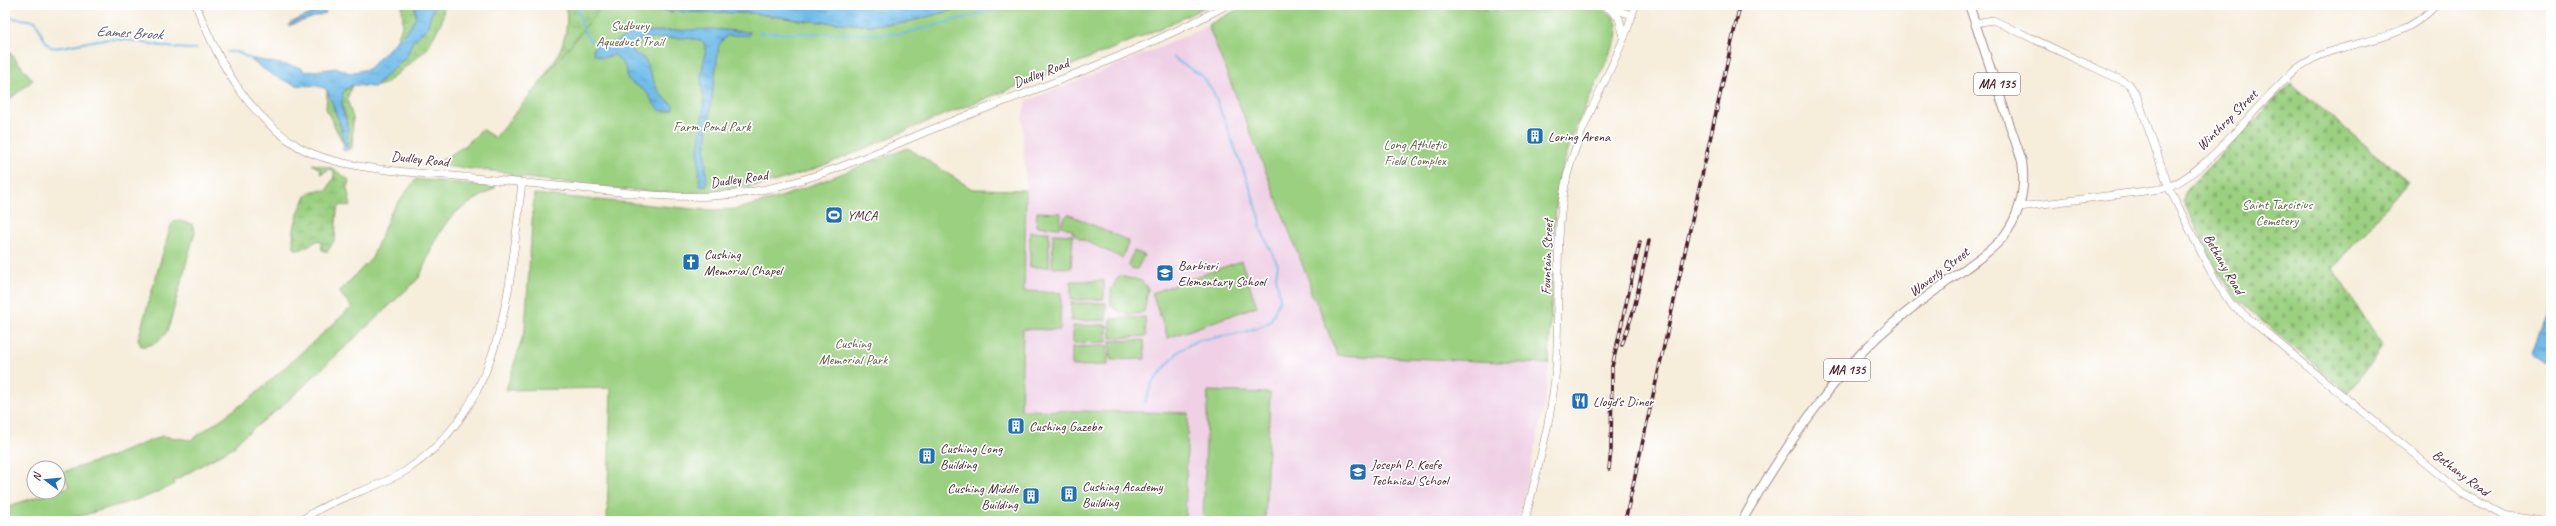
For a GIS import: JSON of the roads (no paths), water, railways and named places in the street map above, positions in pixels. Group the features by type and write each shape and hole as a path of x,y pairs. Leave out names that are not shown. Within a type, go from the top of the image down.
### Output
{"main road":[{"name":"Waverly Street","path":"1742,521 1780,459 1856,360 1899,318 1995,246 2008,230 2019,208 2024,184 2022,161 1969,5"}],"street":[{"name":"Dudley Road","path":"196,5 218,57 244,97 291,141 309,152 332,161 366,167 688,197 727,196 782,186 837,167 1144,47 1227,5"},
{"name":"Fountain Street","path":"1525,521 1555,378 1561,234 1565,185 1577,143 1624,38 1636,5"},
{"name":"Winthrop Street","path":"2019,208 2169,188 2185,178 2202,163 2280,85 2305,64 2332,51 2397,33 2424,17 2436,5"},
{"path":"1604,6 1632,15"},
{"path":"1604,6 1619,18 1624,38"},
{"name":"Bethany Road","path":"1975,23 1993,20 2129,84 2137,96 2169,188 2215,280 2237,310 2463,494 2503,515 2541,521"},
{"path":"301,521 326,506 390,479 411,467 438,446 468,409 488,367 502,321 512,266 522,182"}],"water":[{"path":"415,5 434,6 427,28 412,42 407,56 374,87 352,85 343,92 342,109 348,125 347,151 342,150 344,146 340,124 327,90 316,86 301,86 284,81 265,70 249,58 302,68 305,72 338,68 350,73 368,69 409,29 416,17"},
{"path":"640,5 971,5 904,23 870,25 807,21 751,13 683,12 675,9 673,12 669,12 668,10 650,10"},
{"path":"320,10 325,10 326,13 288,26 290,23"},
{"path":"711,29 750,32 749,35 726,36 719,45 705,150 707,185 700,186 698,151 704,102 701,77 706,49 703,42 689,38 667,38 644,40 636,42 632,45 632,52 645,59 655,85 662,96 673,105 673,109 668,111 660,110 656,107 646,92 628,79 626,68 615,55 602,58 594,54 593,49 598,43 607,46 635,32"},
{"path":"2551,301 2551,367 2531,353"}],"waterway":[{"path":"575,5 580,15 583,28 587,37 591,41"},
{"path":"759,33 902,34 1013,5"},
{"name":"Eames Brook","path":"5,17 35,21 48,45 54,48 111,39 135,41 184,49 196,49"},
{"name":"Eames Brook","path":"227,52 237,52 251,59"},
{"path":"1145,402 1152,383 1179,351 1196,341 1245,332 1267,324 1271,320 1280,299 1276,276 1278,265 1261,230 1260,218 1249,185 1213,91 1201,75 1179,62 1174,57"}],"railway":[{"path":"1625,521 1740,5"},
{"path":"1622,345 1634,309 1649,241"},
{"path":"1609,469 1611,450 1612,367 1640,242"}],"place":[{"name":"Loring Arena","path":"1535,136"},
{"name":"YMCA","path":"834,215"},
{"name":"Cushing Memorial Chapel","path":"691,262"},
{"name":"Barbieri Elementary School","path":"1165,273"},
{"name":"Lloyd's Diner","path":"1580,401"},
{"name":"Cushing Gazebo","path":"1016,426"},
{"name":"Cushing Long Building","path":"927,456"},
{"name":"Joseph P. Keefe Technical School","path":"1358,472"},
{"name":"Cushing Academy Building","path":"1069,494"},
{"name":"Cushing Middle Building","path":"1031,496"}],"park label":[{"name":"Sudbury Aqueduct Trail","path":"630,34"},
{"name":"Farm Pond Park","path":"712,126"},
{"name":"Long Athletic Field Complex","path":"1415,152"},
{"name":"Saint Tarcisius Cemetery","path":"2277,212"},
{"name":"Cushing Memorial Park","path":"853,352"}]}
